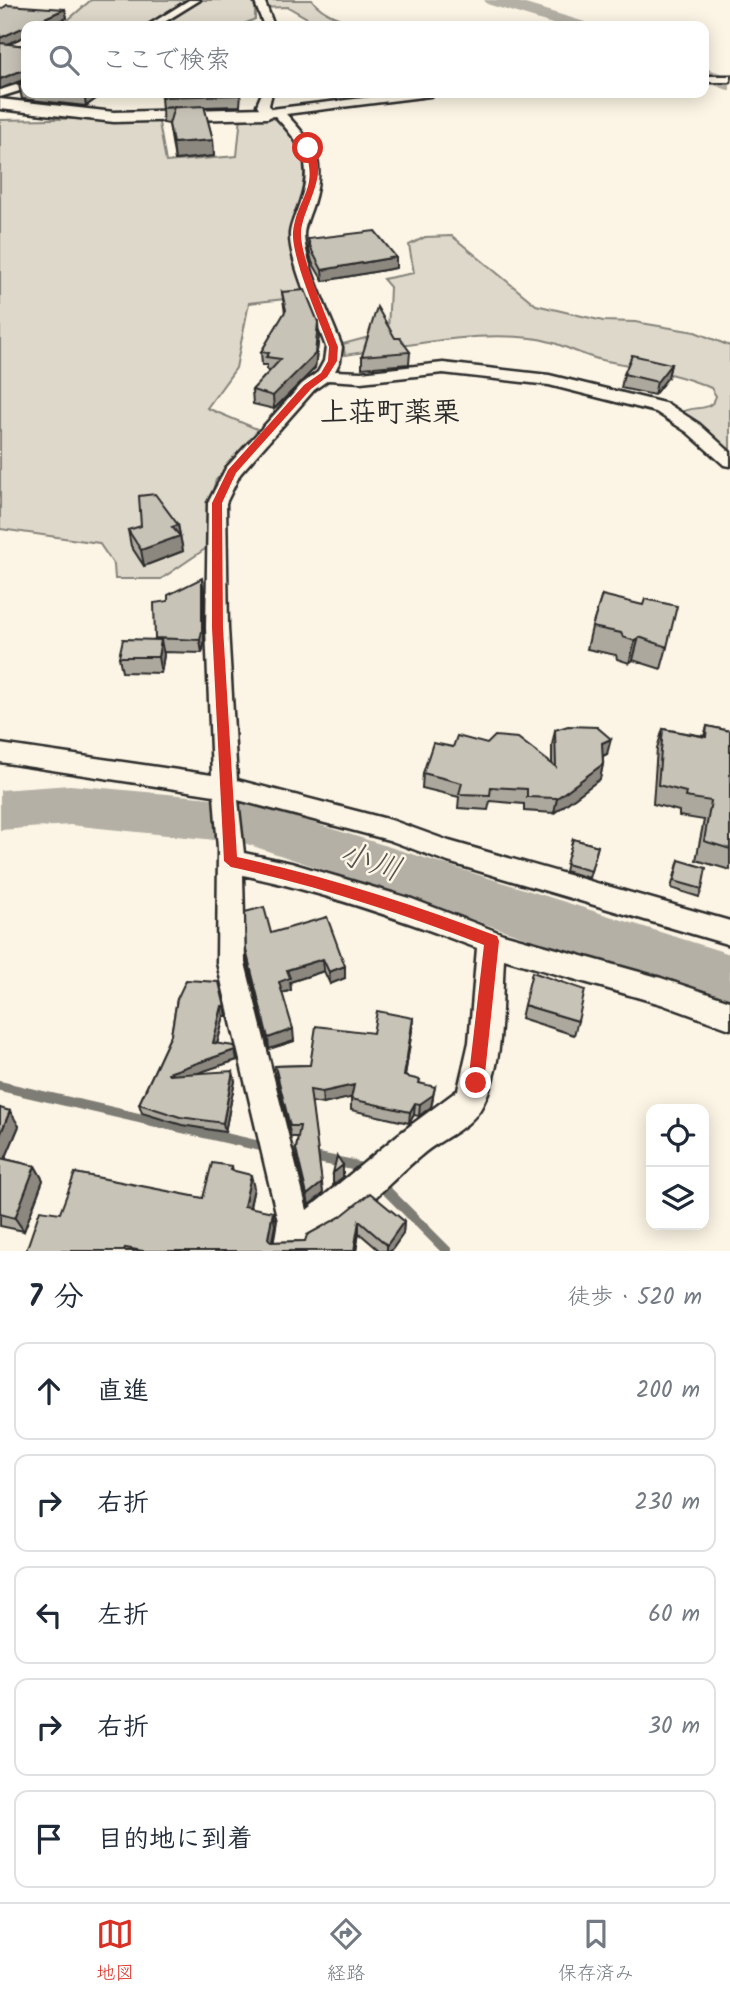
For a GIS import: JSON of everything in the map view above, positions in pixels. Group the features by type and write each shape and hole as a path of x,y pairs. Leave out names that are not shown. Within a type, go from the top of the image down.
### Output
{"street":[{"path":"160,21 195,0"},
{"path":"259,0 267,21"},
{"path":"709,79 730,79"},
{"path":"0,94 21,87"},
{"path":"265,98 263,104 299,135 313,163 314,180 297,233 300,254 334,347 332,361 324,375 308,387 232,472 217,503 217,617 231,855 231,963 294,1221 291,1243"},
{"path":"0,104 114,117 273,113 391,98"},
{"path":"324,375 361,377 443,368 549,380 662,408 693,428 730,461"},
{"path":"0,753 225,787 391,830 448,851 730,933"},
{"path":"231,855 412,911 491,941 661,991 730,1015"},
{"path":"291,1243 355,1192 398,1152 461,1109 472,1097 480,1062 491,941"}],"shaded area":[{"path":"91,0 312,0 329,14 349,21 312,21 288,7 255,8 255,19 251,21 67,21"},
{"path":"241,116 279,119 289,128 306,156 309,175 298,214 312,296 249,303 236,368 207,408 262,431 216,480 211,497 208,547 161,579 115,579 114,565 99,543 0,529 0,120 158,117 166,162 237,156"},
{"path":"452,236 536,305 603,321 635,322 695,332 730,346 730,456 682,412 710,405 716,396 711,388 671,374 593,358 549,342 508,336 461,338 345,355 343,344 388,332 390,287 383,279 414,273 409,245 425,237"}],"building":[{"path":"7,5 65,9 38,21 21,21 21,29 0,38 0,10"},
{"path":"0,43 21,45 21,71 0,79"},
{"path":"204,106 213,140 173,143 169,124 174,107"},
{"path":"375,231 396,257 322,270 308,239"},
{"path":"305,290 318,322 315,354 273,396 252,390 281,359 266,357 269,353 261,352 286,310 282,292"},
{"path":"377,307 395,338 400,338 410,352 362,356"},
{"path":"632,355 671,364 657,382 624,374"},
{"path":"155,494 178,525 172,527 180,536 141,550 128,530 141,526 139,496"},
{"path":"202,578 200,640 155,638 154,603 168,601 168,595"},
{"path":"602,595 643,605 645,599 677,606 667,647 639,637 635,641 623,637 621,633 592,627"},
{"path":"123,639 161,640 158,657 119,657"},
{"path":"568,726 597,727 611,739 602,743 603,764 557,798 527,797 527,789 491,787 490,795 459,794 462,783 423,773 433,743 453,747 457,736 487,744 495,736 518,738 556,767 555,730"},
{"path":"707,726 730,731 730,849 704,841 711,801 685,797 686,792 658,785 663,729 706,737"},
{"path":"573,839 598,846 591,871 566,864"},
{"path":"679,860 706,868 702,889 674,881"},
{"path":"264,907 271,933 327,917 345,966 329,972 323,959 287,970 290,978 279,982 293,1029 268,1038 246,950 245,912"},
{"path":"532,972 585,990 578,1021 524,1005"},
{"path":"186,980 219,982 225,1007 222,1006 213,1043 234,1046 235,1050 168,1073 233,1071 223,1123 180,1117 139,1104 171,1035 177,999"},
{"path":"377,1011 413,1018 404,1076 435,1087 433,1095 420,1104 415,1103 410,1112 351,1099 354,1085 322,1092 310,1090 322,1183 307,1195 296,1149 300,1126 290,1126 275,1066 310,1065 316,1026 373,1033"},
{"path":"0,1108 10,1111 0,1135"},
{"path":"337,1156 343,1165 333,1173"},
{"path":"0,1158 35,1166 15,1218 0,1214"},
{"path":"212,1163 232,1166 231,1170 251,1175 244,1206 273,1212 268,1238 271,1242 305,1241 307,1235 340,1217 370,1193 404,1221 387,1245 359,1221 354,1251 143,1251 125,1248 124,1251 26,1251 40,1210 60,1213 75,1173 203,1198"}],"waterway":[{"name":"小川","path":"493,0 562,21"},
{"name":"小川","path":"709,75 730,85"},
{"name":"小川","path":"0,810 70,805 244,822 730,980"},
{"path":"0,1086 269,1148"},
{"path":"284,1151 353,1165 367,1171"},
{"path":"378,1182 447,1251"}],"district":[{"name":"上荘町薬栗","path":"390,413"}],"route":[{"path":"308,148 313,163 314,180 297,233 300,254 334,347 332,361 324,375 308,387 232,472 217,503 217,628 231,861 291,874 412,911 491,941 476,1083"}]}
